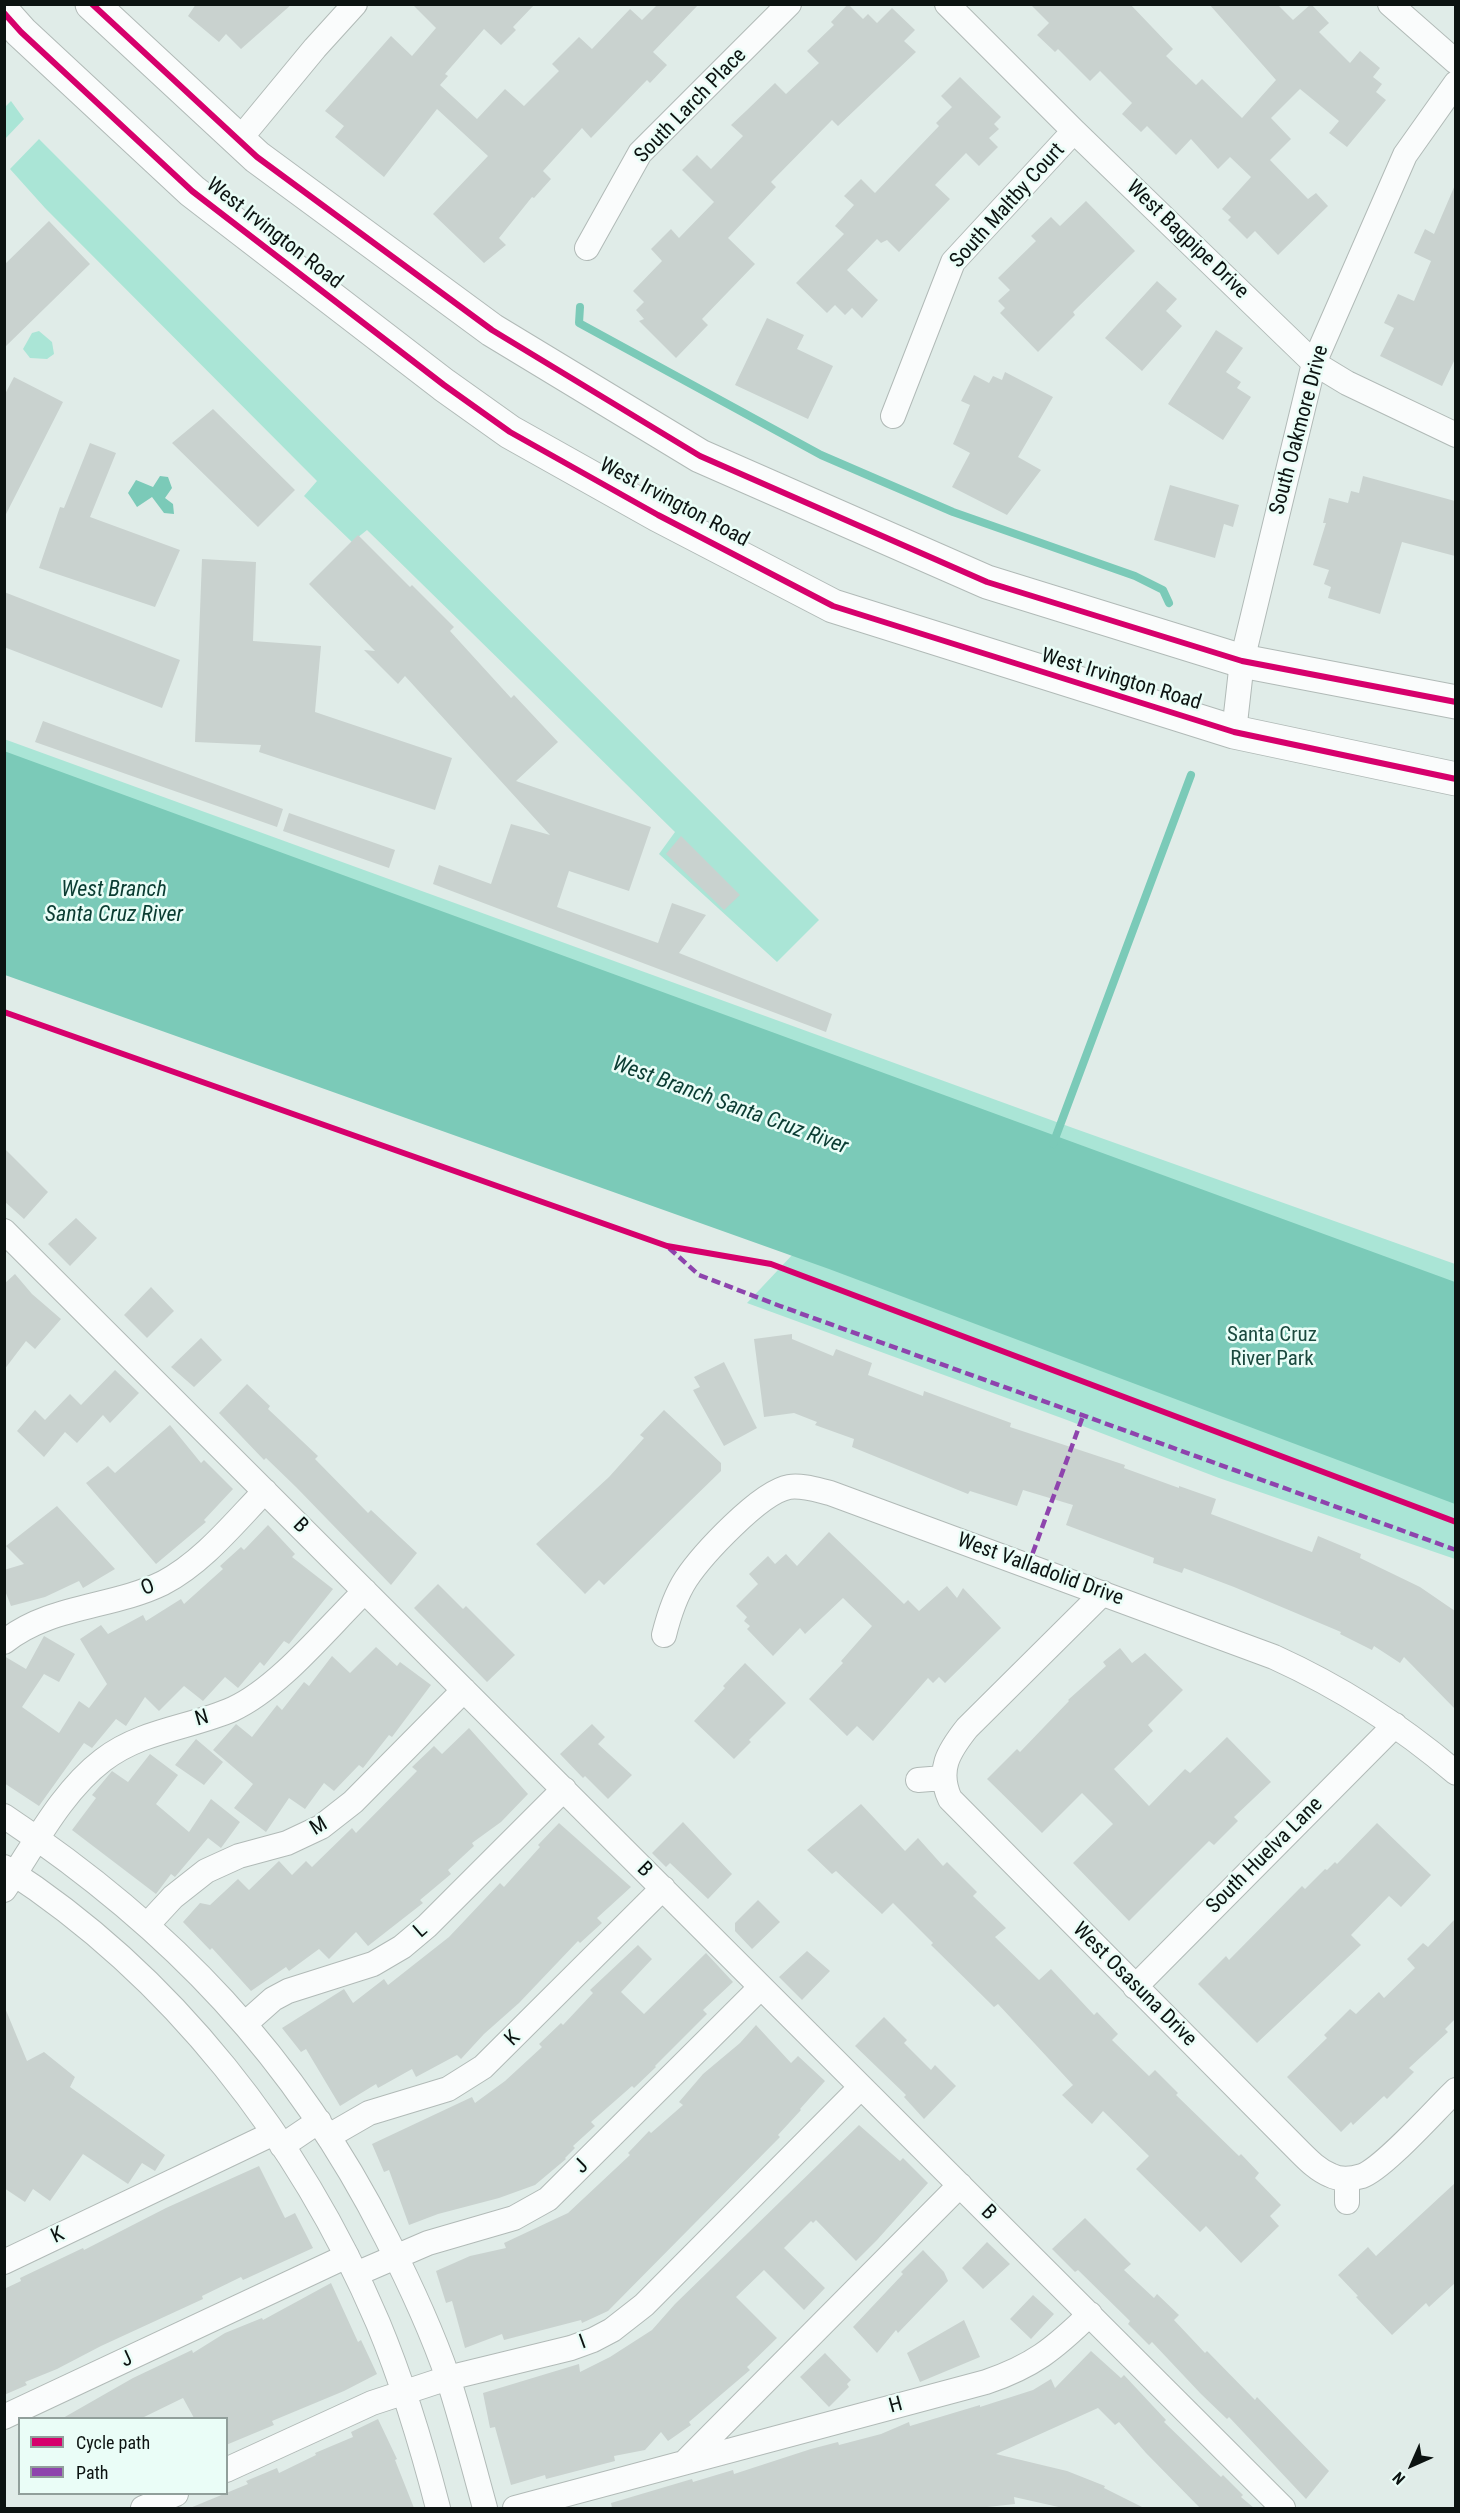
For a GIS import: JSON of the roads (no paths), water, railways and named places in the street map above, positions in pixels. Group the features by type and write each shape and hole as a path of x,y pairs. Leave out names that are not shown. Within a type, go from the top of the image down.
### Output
{"main road":[{"path":"92,4 257,157 492,330 700,456 987,582 1242,661 1455,702"},
{"name":"West Irvington Road","path":"4,13 21,32 192,191 444,385 510,432 658,515 833,606 1233,732 1455,779"}],"street":[{"path":"238,140 355,4"},
{"name":"South Larch Place","path":"588,248 640,153 789,4"},
{"name":"West Bagpipe Drive","path":"947,4 1074,131 1314,363 1347,383 1455,435"},
{"path":"1390,4 1455,63"},
{"name":"South Oakmore Drive","path":"1233,732 1242,661 1314,363 1405,155 1455,83"},
{"name":"South Maltby Court","path":"892,416 953,262 1074,131"},
{"name":"B","path":"6,1237 265,1491 1283,2508"},
{"name":"West Valladolid Drive","path":"664,1635 676,1598 699,1562 753,1507 770,1495 785,1479 830,1493 1274,1657 1337,1688 1395,1725 1455,1773"},
{"name":"O","path":"4,1642 42,1620 132,1594 163,1582 202,1555 265,1491"},
{"name":"N","path":"8,1877 69,1795 101,1761 137,1739 217,1715 253,1698 284,1672 365,1591"},
{"path":"918,1780 943,1775 948,1756 967,1728 1103,1593"},
{"name":"M","path":"147,1924 174,1897 206,1871 239,1857 287,1843 321,1827 353,1802 464,1690"},
{"name":"South Huelva Lane","path":"1135,1987 1395,1725"},
{"name":"West Osasuna Drive","path":"943,1775 944,1786 959,1811 1315,2166 1331,2176 1347,2191 1364,2175 1380,2165 1455,2090"},
{"name":"L","path":"246,2023 273,1999 288,1991 357,1970 402,1947 427,1926 564,1789"},
{"path":"4,1816 38,1839 147,1924 195,1969 246,2023 324,2128 360,2186 396,2256 448,2378 485,2508"},
{"path":"8,1877 90,1929 158,1992 220,2060 278,2139 351,2265 378,2324 404,2393 438,2508"},
{"name":"K","path":"4,2262 278,2139 324,2128 448,2089 483,2067 663,1888"},
{"name":"J","path":"4,2417 351,2265 396,2256 450,2236 514,2218 548,2199 761,1987"},
{"name":"I","path":"228,2469 372,2403 448,2378 571,2348 612,2331 644,2305 861,2087"},
{"path":"685,2462 960,2185"},
{"name":"H","path":"515,2508 1004,2376 1050,2351 1090,2314"},
{"path":"143,2508 172,2495"}],"water":[{"path":"160,476 168,477 172,488 165,498 173,504 174,514 164,513 152,497 137,507 128,493 136,480 153,487"},
{"name":"West Branch Santa Cruz River","path":"4,751 1455,1282 1455,1504 829,1269 5,975"}],"waterway":[{"path":"580,307 579,323 821,455 953,512 1135,576 1163,590 1169,603"},
{"path":"1053,1144 1191,775"}],"park label":[{"name":"Santa Cruz River Park","path":"1272,1348"}]}
